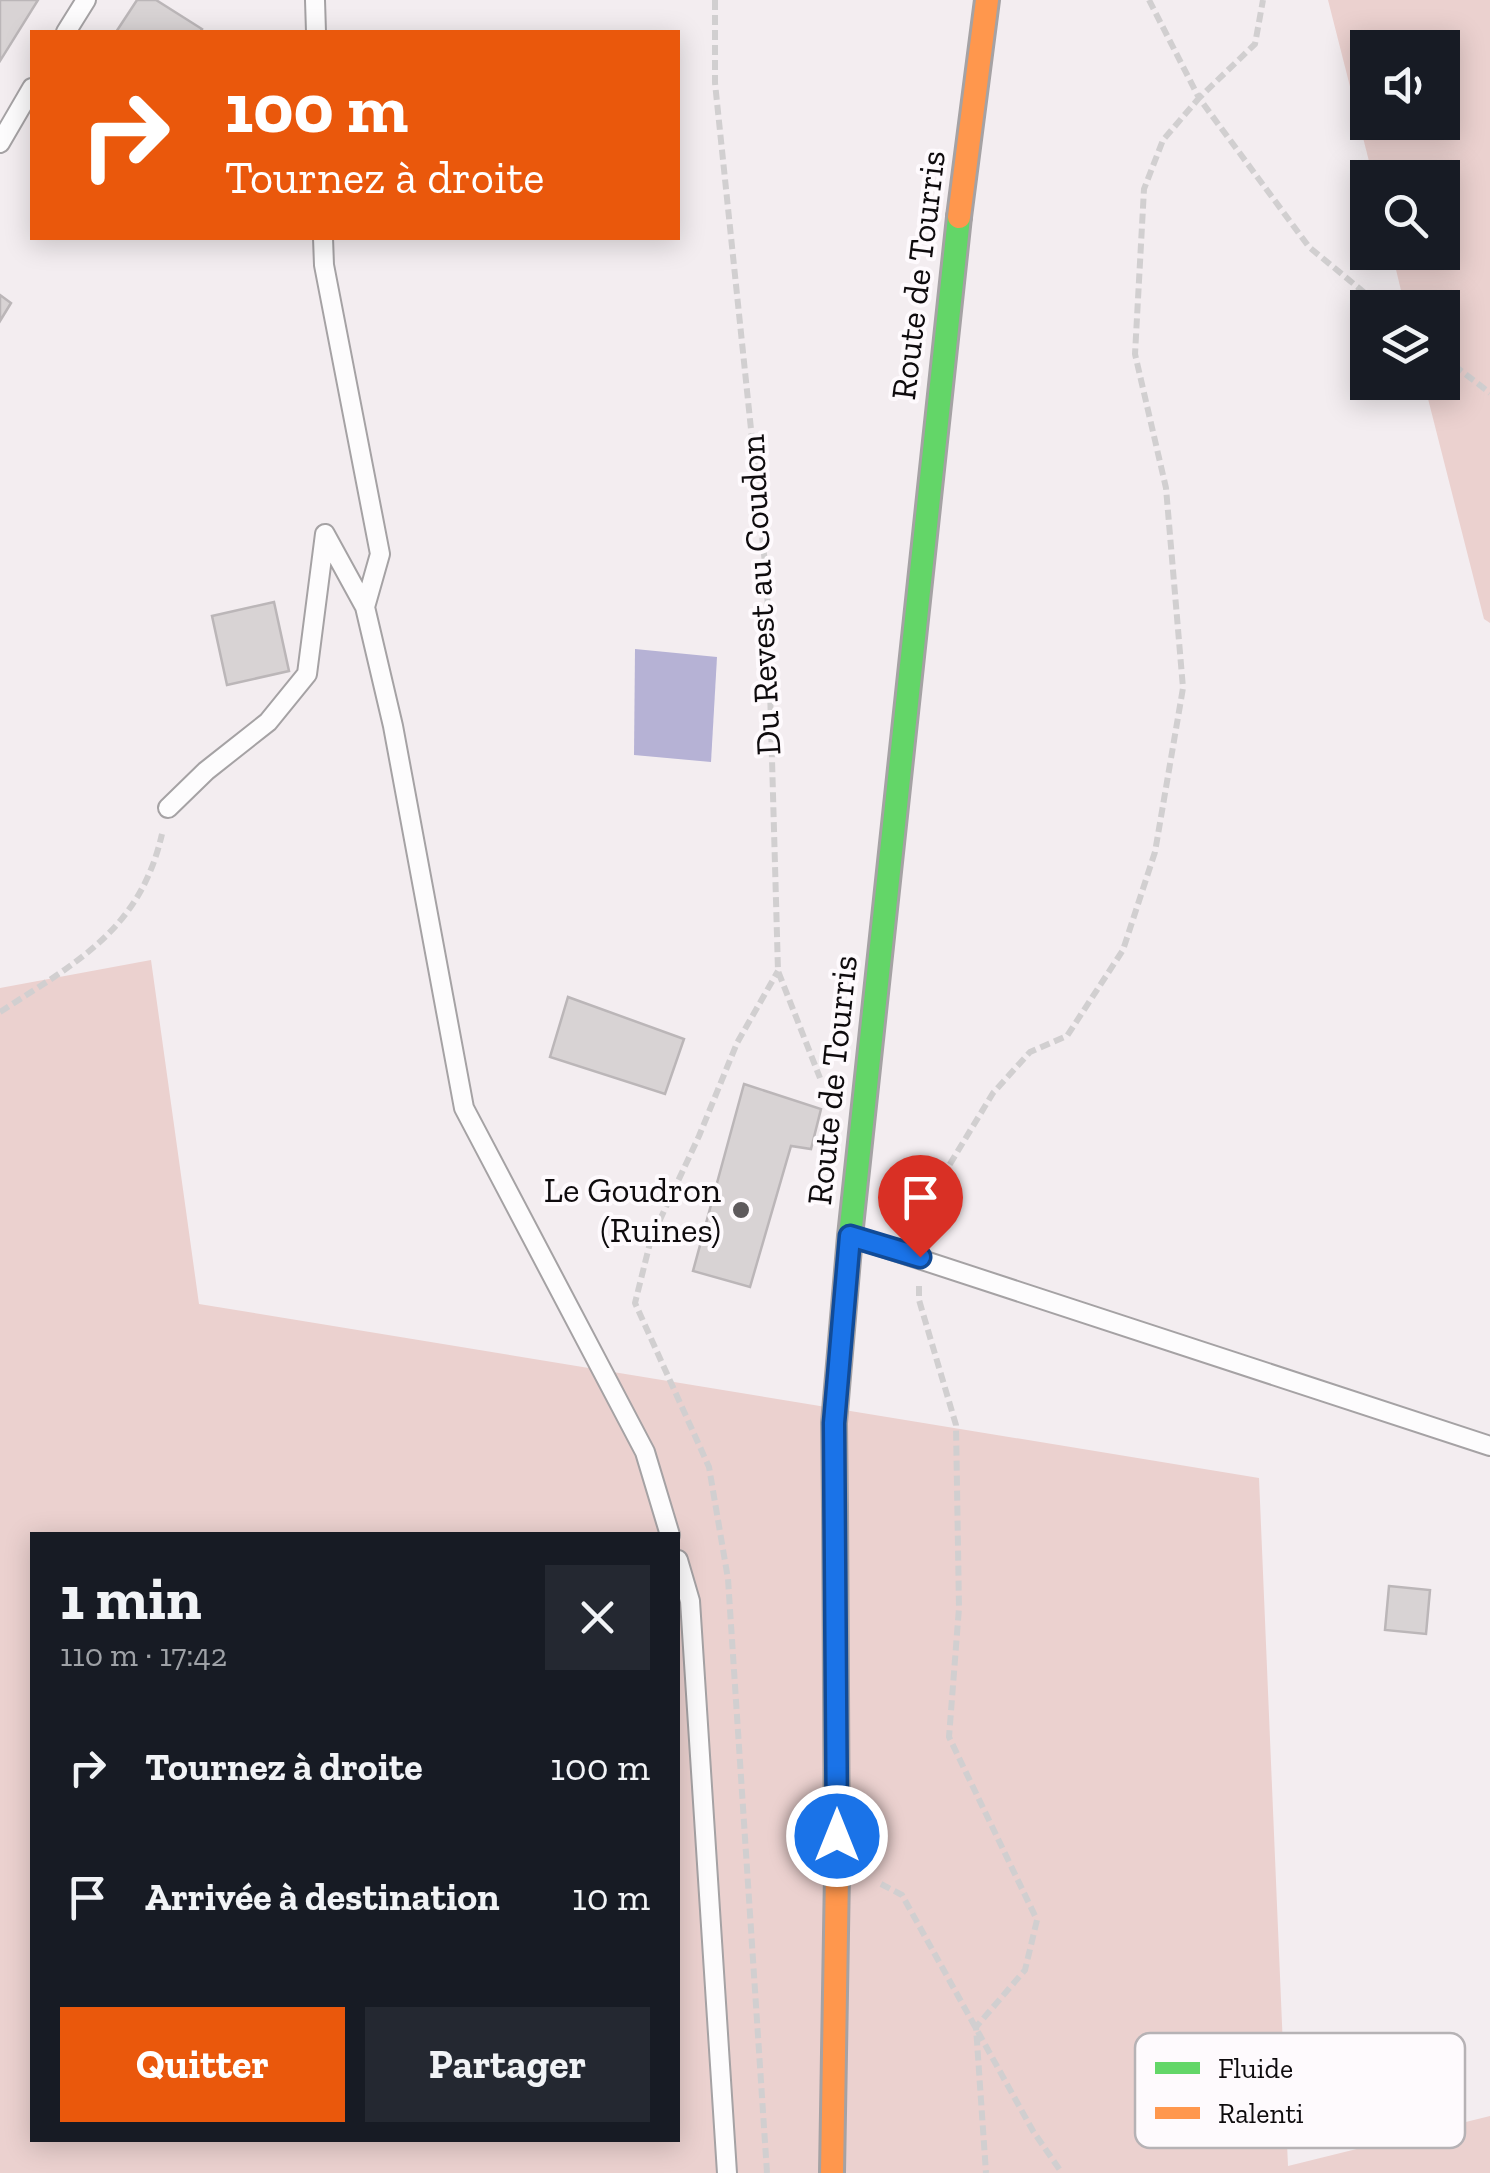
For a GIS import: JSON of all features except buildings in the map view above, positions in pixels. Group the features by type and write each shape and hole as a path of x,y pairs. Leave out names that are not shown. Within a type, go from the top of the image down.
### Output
{"street":[{"name":"Route de Tourris","path":"832,2173 837,1873 834,1423 850,1236 952,265 987,0"}],"lane":[{"path":"67,30 86,0"},
{"path":"315,0 316,30"},
{"path":"0,142 30,91"},
{"path":"323,240 324,265 380,554 364,608"},
{"path":"168,808 268,722 307,674 326,534 364,608 393,726 464,1108 644,1452 669,1532"},
{"path":"850,1236 1490,1446"},
{"path":"680,1567 690,1601 727,2173"}],"path":[{"name":"Du Revest au Coudon","path":"715,0 716,83 767,583 778,970 824,1090"},
{"path":"1149,0 1199,98 1309,247 1362,290"},
{"path":"986,2173 976,2028 1025,1970 1037,1920 949,1737 960,1608 956,1425 919,1300 920,1257 914,1225 993,1093 1030,1052 1067,1036 1123,950 1155,852 1183,688 1166,488 1135,354 1144,189 1163,140 1199,98 1255,44 1264,0"},
{"path":"1460,370 1490,393"},
{"path":"0,1012 66,970 118,927 154,870 168,808"},
{"path":"768,2173 728,1579 709,1467 636,1303 650,1239 737,1043 778,970"},
{"path":"902,1895 1033,2131 1062,2173"}],"shaded area":[{"path":"1328,0 1490,0 1490,623 1484,619 1428,400 1460,400 1460,290 1401,290 1396,270 1460,270 1460,160 1369,160 1364,140 1460,140 1460,30 1350,30 1350,87"},
{"path":"635,649 717,657 711,762 634,755"},
{"path":"151,960 199,1304 1259,1478 1282,2033 1135,2033 1135,2148 1287,2148 1288,2166 1361,2148 1465,2148 1465,2122 1490,2116 1490,2173 0,2173 0,988"}],"traffic: fast":[{"path":"835,1509 834,1423 850,1236 959,217"}],"traffic: slow":[{"path":"959,217 987,0"},
{"path":"832,2173 837,1873 835,1509"}],"place":[{"name":"Le Goudron (Ruines)","path":"741,1210"}],"route":[{"path":"837,1836 834,1423 850,1236 920,1257"}]}
